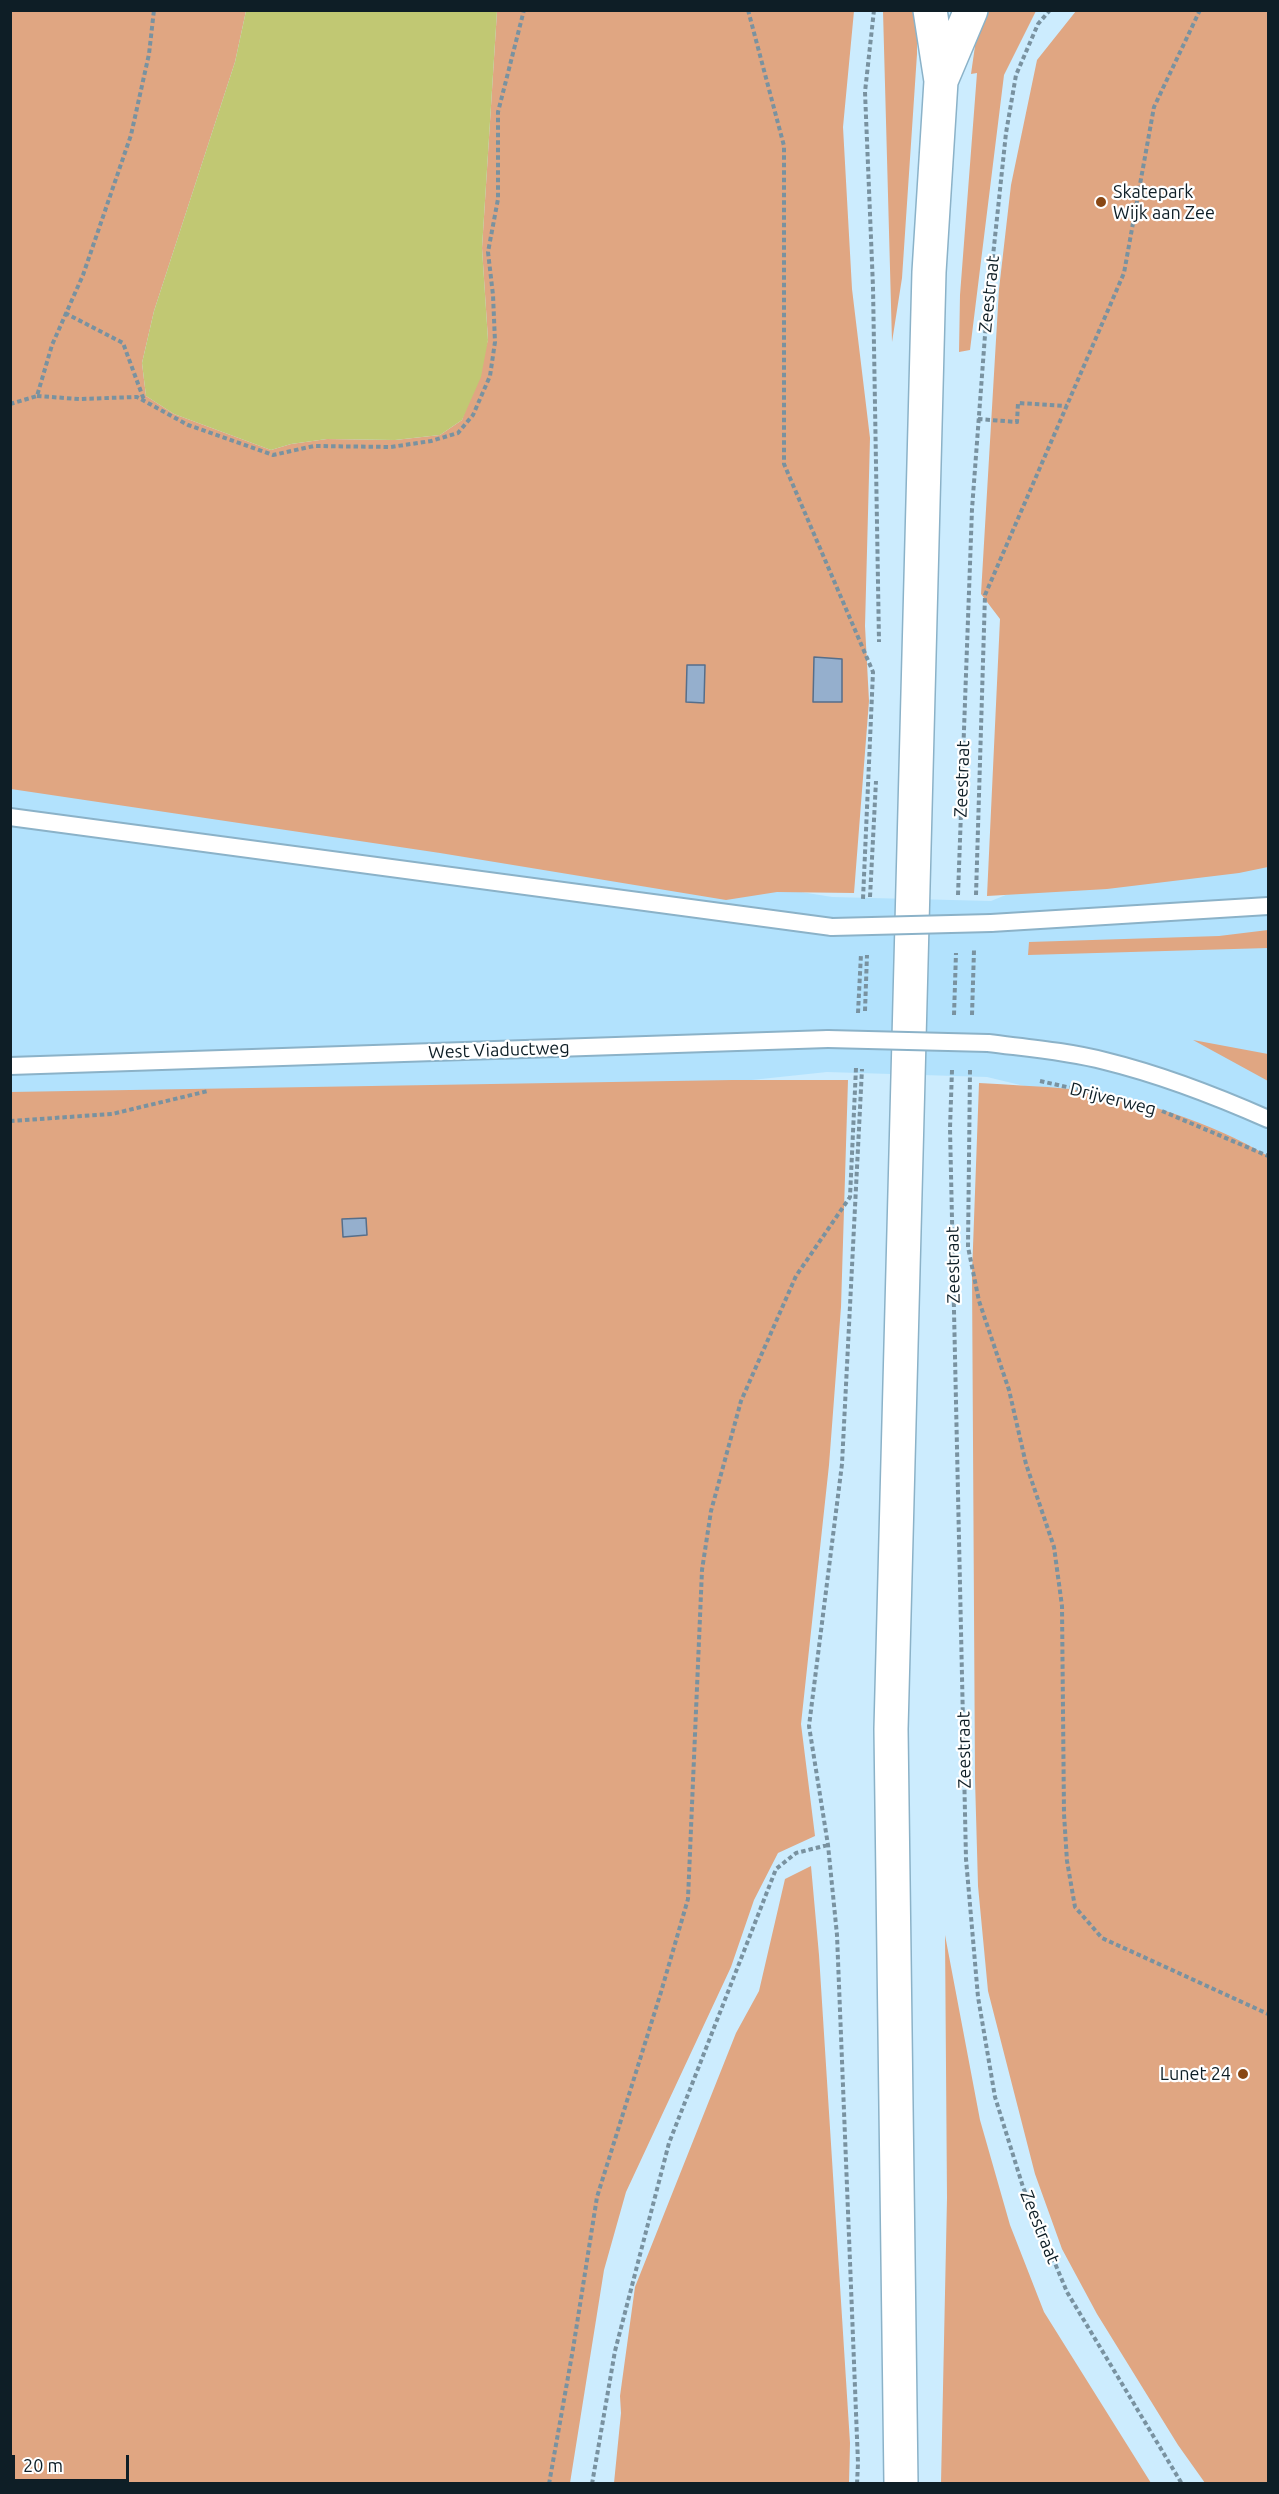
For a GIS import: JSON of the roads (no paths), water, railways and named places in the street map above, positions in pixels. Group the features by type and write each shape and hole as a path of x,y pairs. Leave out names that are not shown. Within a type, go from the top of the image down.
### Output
{"main road":[{"path":"902,2484 891,1729 928,296 941,81 930,10"},
{"path":"941,81 971,10"}],"lane":[{"path":"10,817 832,927 991,923 1269,906"},
{"name":"West Viaductweg","path":"10,1066 828,1039 988,1043"},
{"name":"Drijverweg","path":"988,1043 1054,1051 1105,1061 1210,1093 1269,1119"}],"place":[{"name":"Skatepark Wijk aan Zee","path":"1101,202"},
{"name":"Lunet 24","path":"1243,2074"}]}
